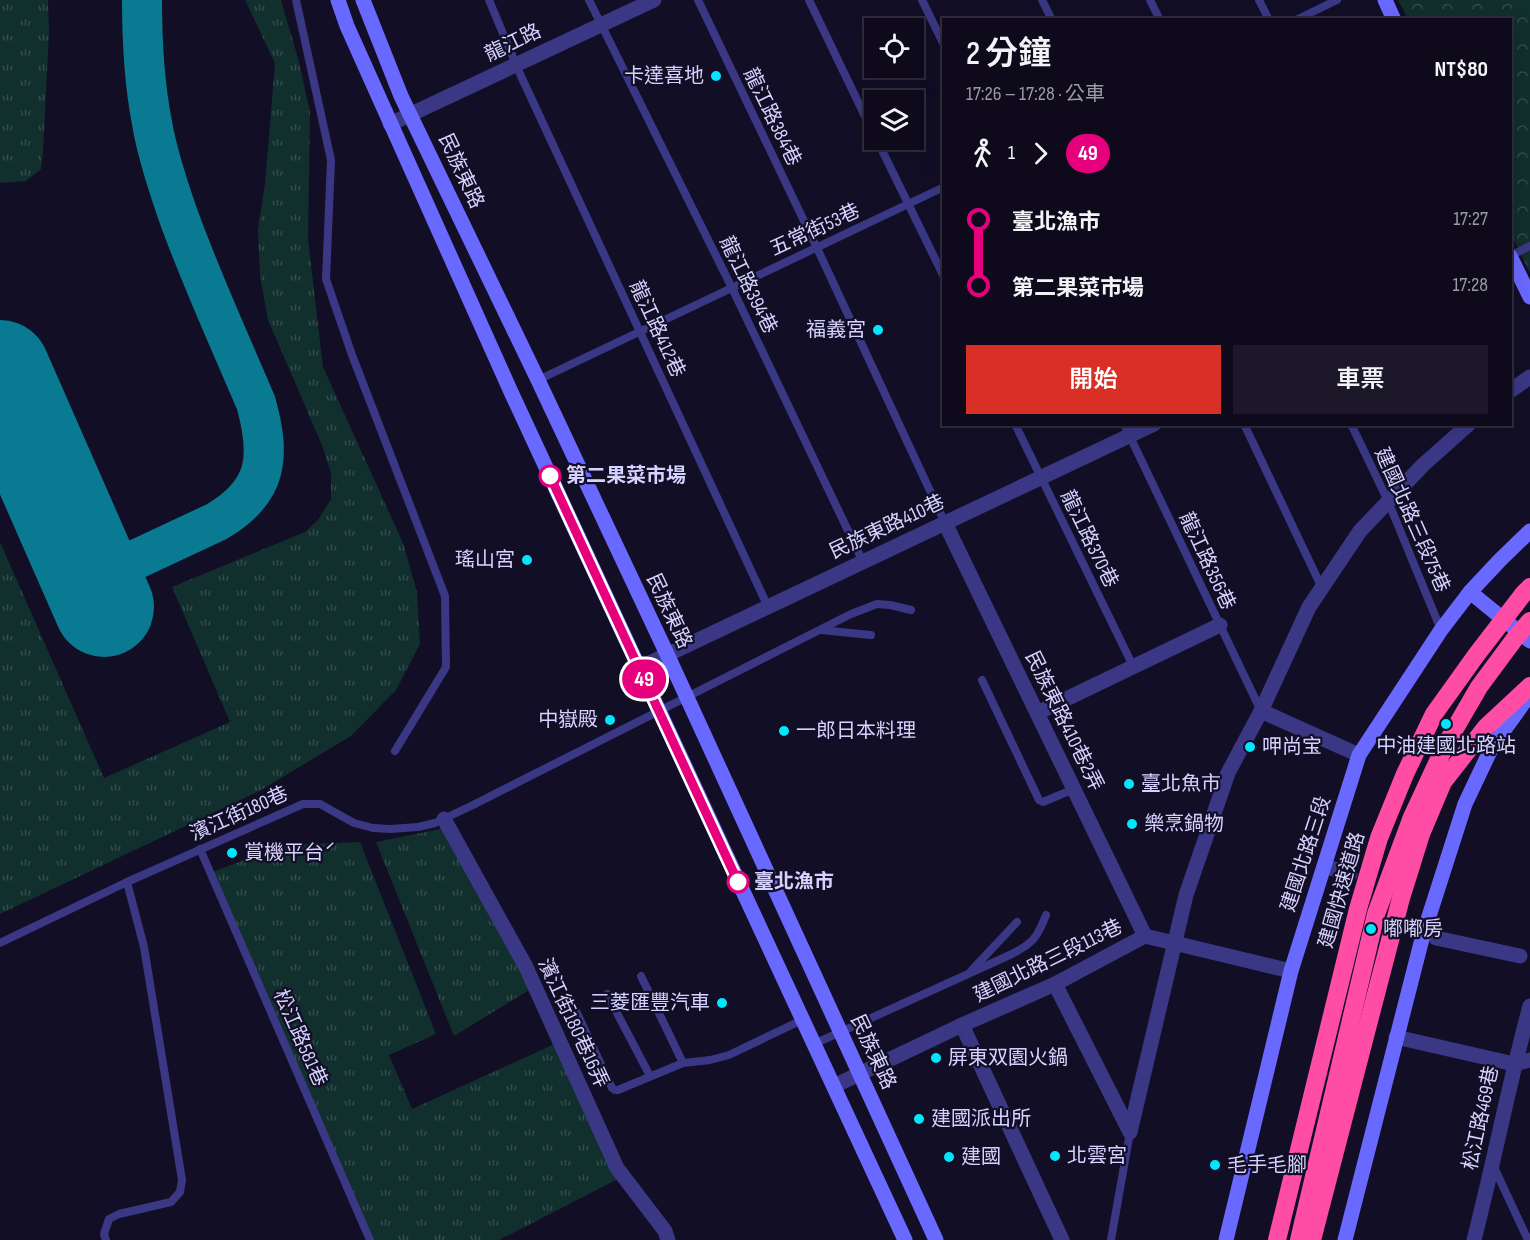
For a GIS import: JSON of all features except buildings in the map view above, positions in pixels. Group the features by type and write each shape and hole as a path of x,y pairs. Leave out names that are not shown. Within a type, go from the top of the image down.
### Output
{"highway":[{"name":"建國快速道路","path":"1277,1240 1358,909 1379,838 1405,774 1434,714 1476,654 1530,587"},
{"name":"建國快速道路","path":"1299,1240 1376,914 1408,827 1446,744 1479,687 1530,621"},
{"path":"1312,1240 1401,898 1421,834 1443,782 1486,727 1530,687"}],"street":[{"path":"338,0 346,26 516,403 905,1240"},
{"name":"民族東路","path":"363,0 411,115 667,654 936,1240"},
{"name":"龍江路","path":"390,124 654,0"},
{"path":"1385,0 1394,18"},
{"path":"1512,260 1530,297"},
{"path":"1512,390 1530,377"},
{"name":"民族東路410巷","path":"639,668 1041,478 1127,430 1145,426"},
{"path":"1130,1132 1186,896 1228,773 1261,711 1310,607 1360,531 1423,465 1467,426"},
{"name":"民族東路410巷2弄","path":"945,523 1145,936"},
{"name":"建國北路三段","path":"1226,1240 1291,971 1359,755 1441,630 1470,592 1530,531"},
{"path":"1470,592 1530,642"},
{"path":"1037,713 1220,625"},
{"path":"1345,1240 1423,935 1465,804 1492,747 1530,694"},
{"path":"1261,711 1359,755"},
{"name":"濱江街180巷16弄","path":"444,819 526,967 617,1168 665,1231 668,1240"},
{"path":"1324,866 1350,874"},
{"name":"建國北路三段113巷","path":"834,1086 1055,984 1145,936 1291,971"},
{"path":"1436,938 1520,956"},
{"path":"1055,984 1130,1132"},
{"name":"松江路469巷","path":"1474,1240 1493,1165 1514,1064 1530,1006"},
{"path":"962,1025 1062,1240"},
{"path":"1396,1037 1514,1064 1530,1060"},
{"path":"887,1201 913,1189"}],"lane":[{"path":"296,0 331,160 326,279 352,355 445,596 446,667 395,751"},
{"name":"龍江路412巷","path":"489,0 516,65 768,607"},
{"name":"龍江路394巷","path":"589,0 732,288 863,562"},
{"name":"龍江路384巷","path":"698,0 945,523"},
{"path":"809,0 864,114"},
{"path":"922,0 942,41"},
{"path":"1042,0 1051,18"},
{"path":"1150,0 1159,18"},
{"path":"1259,0 1268,18"},
{"path":"1300,18 1337,0"},
{"path":"882,150 942,273"},
{"name":"五常街53巷","path":"538,380 942,188"},
{"path":"1512,255 1530,246"},
{"name":"龍江路370巷","path":"1016,426 1134,668"},
{"path":"1245,426 1322,588"},
{"name":"建國北路三段75巷","path":"1352,426 1388,501 1441,630"},
{"name":"龍江路356巷","path":"1127,430 1261,711"},
{"name":"濱江街180巷","path":"0,943 127,882 303,804 320,804 354,823 373,828 418,826 444,819 851,614 877,604 890,604 911,610"},
{"path":"819,630 872,635"},
{"path":"981,680 1039,800 1043,801 1074,789"},
{"name":"松江路581巷","path":"200,849 370,1240"},
{"path":"106,1240 104,1234 109,1219 119,1214 171,1202 180,1192 182,1180 144,948 127,882"},
{"path":"814,1044 1012,954 1028,945 1039,933 1046,915"},
{"path":"969,974 1017,922"},
{"path":"641,976 684,1063"},
{"path":"608,994 650,1076"},
{"path":"576,1011 612,1088 615,1090 684,1063 729,1055 802,1020"},
{"path":"1111,1240 1130,1132"},
{"path":"1493,1165 1528,1240"}],"green space":[{"path":"0,0 48,0 49,33 41,169 26,181 0,183"},
{"path":"245,0 281,0 299,62 310,112 308,239 323,367 403,543 417,592 420,644 396,690 351,736 261,790 0,914 0,542 104,778 230,722 172,587 305,532 318,520 331,499 331,473 322,445 268,320 260,276 258,230 265,184 275,63"},
{"path":"1398,0 1530,0 1530,273 1512,236 1512,18 1407,18"},
{"path":"450,827 534,987 454,1036 376,842"},
{"path":"360,842 436,1034 389,1055 412,1109 559,1042 616,1180 499,1240 370,1240 210,873 284,845"}],"taxiway":[{"path":"92,580 216,522 233,510 246,498 255,485 261,472 264,456 261,422 256,403 195,260 159,157 145,77 142,0"}],"runway":[{"path":"0,370 104,607"}],"bus line":[{"name":"49","path":"550,476 738,882"}],"place":[{"name":"卡達喜地","path":"716,76"},
{"name":"福義宮","path":"878,330"},
{"name":"第二果菜市場","path":"550,476"},
{"name":"瑤山宮","path":"527,560"},
{"name":"中嶽殿","path":"610,720"},
{"name":"中油建國北路站","path":"1446,724"},
{"name":"一郎日本料理","path":"784,731"},
{"name":"呷尚宝","path":"1250,747"},
{"name":"臺北魚市","path":"1129,784"},
{"name":"樂烹鍋物","path":"1132,824"},
{"name":"賞機平台ˊ","path":"232,853"},
{"name":"臺北漁市","path":"738,882"},
{"name":"嘟嘟房","path":"1371,929"},
{"name":"三菱匯豐汽車","path":"722,1003"},
{"name":"屏東双園火鍋","path":"936,1058"},
{"name":"建國派出所","path":"919,1119"},
{"name":"北雲宮","path":"1055,1156"},
{"name":"建國","path":"949,1157"},
{"name":"毛手毛腳","path":"1215,1165"}]}
